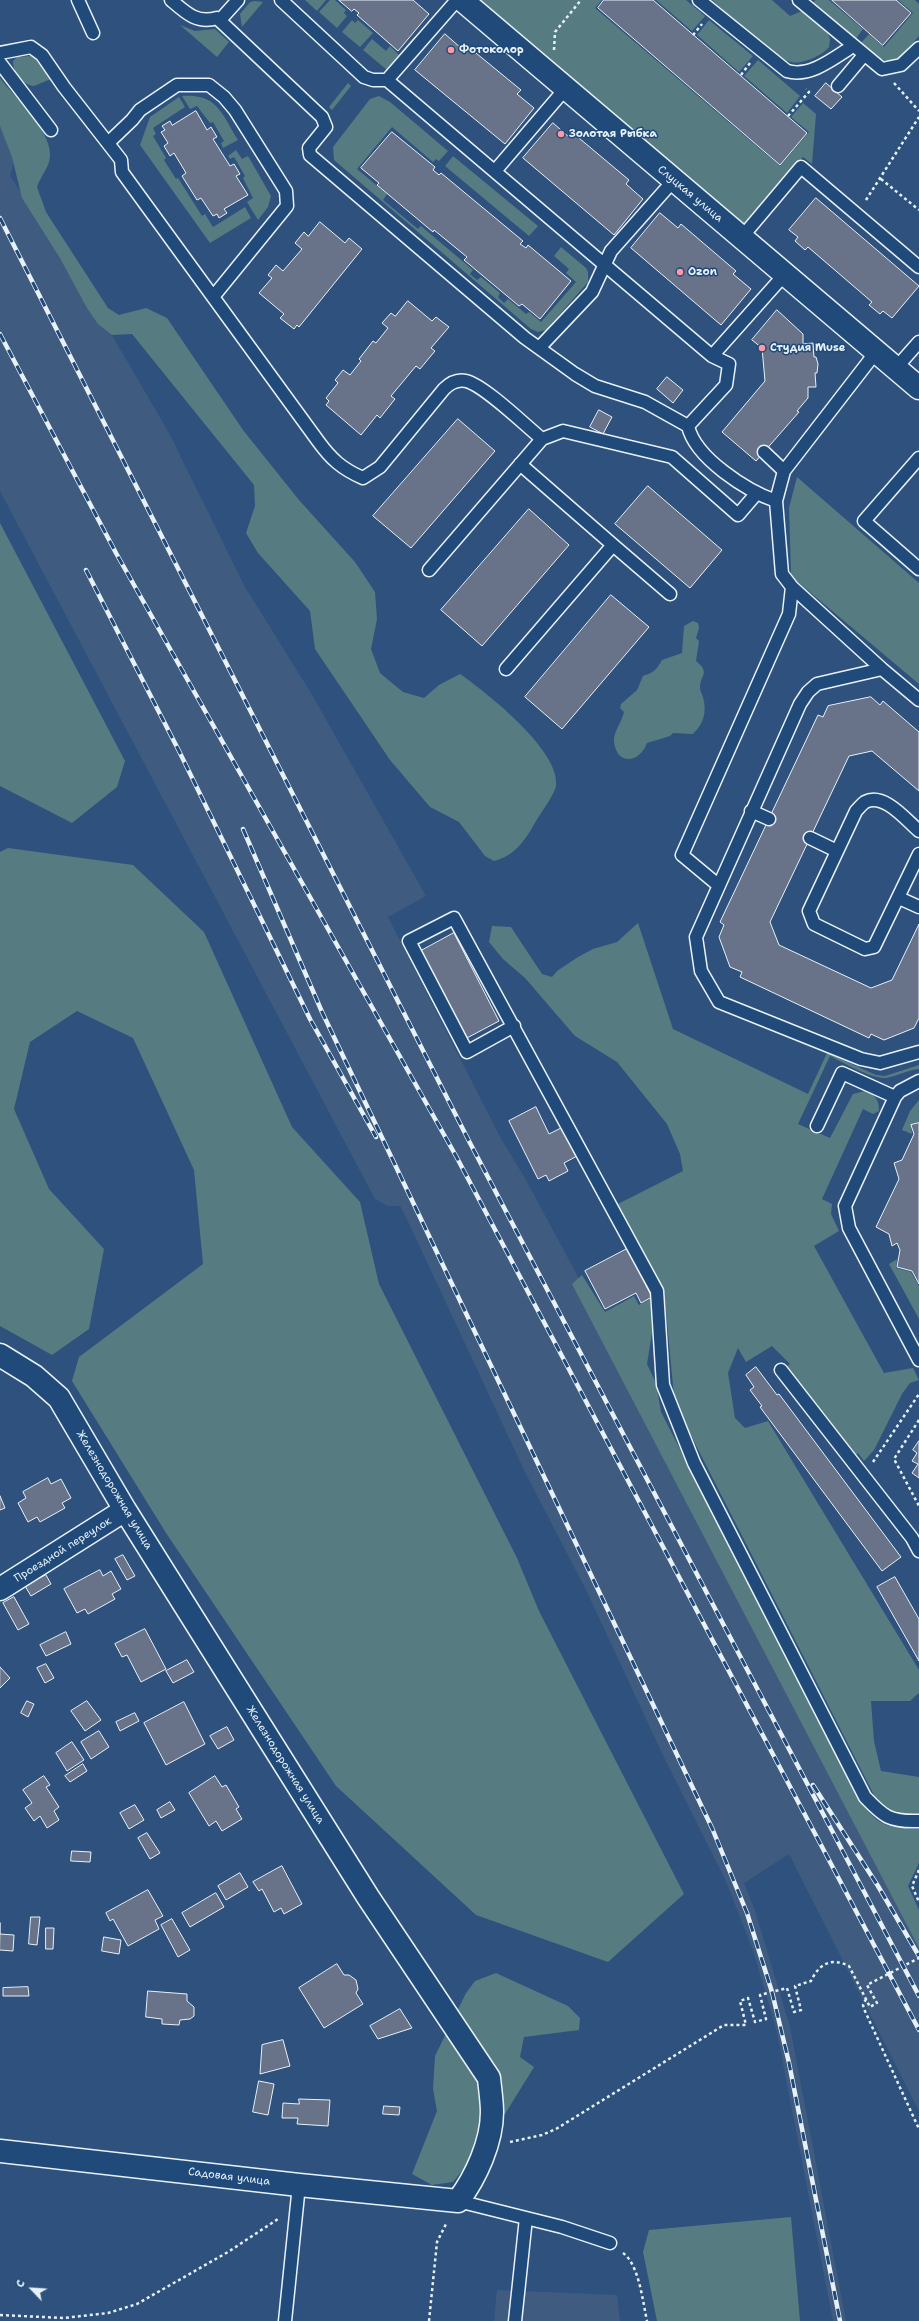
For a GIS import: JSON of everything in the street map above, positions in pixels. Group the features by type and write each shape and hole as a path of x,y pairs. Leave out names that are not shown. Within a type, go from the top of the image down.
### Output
{"street":[{"name":"Слуцкая улица","path":"462,0 919,388"},
{"name":"Железнодорожная улица","path":"0,1355 34,1376 59,1398 125,1510 368,1897 489,2078 492,2113 486,2147 468,2187 458,2201"},
{"name":"Проездной переулок","path":"0,1589 125,1510"},
{"name":"Садовая улица","path":"0,2151 298,2196 458,2201"}],"lane":[{"path":"78,0 93,33"},
{"path":"171,0 194,18 204,20 218,18 325,120 326,127 308,151 313,158 525,338 595,386 645,402 688,426 690,436 698,447 722,470 756,494 776,501"},
{"path":"220,20 238,0"},
{"path":"280,0 364,77 373,80 387,80 712,356 729,364 726,384 688,426"},
{"path":"387,80 457,0"},
{"path":"699,0 786,71 795,73 822,65 853,46"},
{"path":"799,0 882,69 901,65 919,48"},
{"path":"0,53 31,47 42,55 64,87 121,160 122,172 337,465 363,478 380,467 449,383 459,381 477,386 542,439"},
{"path":"838,86 864,55"},
{"path":"0,63 51,130"},
{"path":"495,171 559,83"},
{"path":"108,144 140,110 177,85 209,86 224,97 235,110 286,191 287,206 213,297"},
{"path":"742,238 801,167 919,267"},
{"path":"540,348 592,292 604,263 611,251 674,180"},
{"path":"712,356 785,274"},
{"path":"896,368 919,342"},
{"path":"876,352 784,471 776,501 782,574 792,587 882,669 919,700"},
{"path":"429,570 542,439 563,431 672,456 738,515 756,494"},
{"path":"764,452 784,471"},
{"path":"919,458 864,521 919,569"},
{"path":"520,464 670,594"},
{"path":"506,669 613,545"},
{"path":"718,885 682,855 789,614 792,587"},
{"path":"882,669 817,684 808,692 800,704 751,811 696,937 701,972 719,1002 861,1059 880,1063 919,1052"},
{"path":"919,830 888,804 878,800 866,802 856,810 809,912 814,924 865,949 874,947 919,854"},
{"path":"751,811 769,819"},
{"path":"810,838 837,851"},
{"path":"899,898 919,907"},
{"path":"514,1026 467,1052 409,941 454,918 514,1026 657,1291 663,1386 694,1463 865,1797 879,1812 898,1822 919,1821"},
{"path":"817,1126 842,1073 895,1097"},
{"path":"919,1081 900,1091 895,1097 845,1206 849,1228 919,1360"},
{"path":"781,1370 912,1538 919,1551"},
{"path":"284,2321 298,2196"},
{"path":"458,2201 526,2218 610,2243"},
{"path":"515,2321 526,2218"}],"path":[{"path":"559,83 555,32 581,0"},
{"path":"882,69 919,111"},
{"path":"856,214 881,179 919,117"},
{"path":"881,179 919,210"},
{"path":"862,1474 886,1445 919,1394"},
{"path":"919,1420 894,1459 919,1506"},
{"path":"919,1870 912,1886 919,1902"},
{"path":"486,2147 542,2135 556,2129 724,2025 746,2025 740,2001 748,1998 755,2022 766,2019 760,1995 787,1988 794,2012 801,2010 795,1986 811,1981 821,1965 833,1961 849,1966 870,2007 877,2003 867,1985 919,1958"},
{"path":"866,1998 863,2005 864,2009 919,2129"},
{"path":"0,2315 64,2318 108,2313 137,2304 228,2252 298,2196"},
{"path":"430,2321 437,2242 458,2201"},
{"path":"610,2243 627,2256 637,2276 647,2321"}],"shaded area":[{"path":"0,125 16,155 10,176 92,301 169,433 245,587 311,693 426,896 388,917 499,1135 526,1180 919,1911 919,2111 789,1854 744,1883 755,1911 790,2027 846,2321 833,2321 777,2032 753,1950 725,1879 660,1749 587,1592 525,1472 404,1213 400,1206 388,1206 375,1199 0,491"},
{"path":"497,2290 617,2295 620,2321 494,2321"}],"green space":[{"path":"305,0 326,0 317,11"},
{"path":"330,0 335,0 346,10 344,13 347,16 337,28 319,12"},
{"path":"477,0 602,0 595,8 780,166 809,132 791,117 803,103 816,114 812,164 803,157 742,226"},
{"path":"656,0 686,0 705,16 692,31"},
{"path":"712,0 772,0 790,16 802,11 828,34 830,39 829,47 822,53 806,61 796,63 783,59 773,53 739,25"},
{"path":"815,0 829,0 863,29 855,40 813,3"},
{"path":"898,0 915,0 919,4 919,36 898,58 892,61 886,61 879,58 860,44 869,34 884,47 913,13"},
{"path":"250,2 263,2 242,27 240,14"},
{"path":"352,20 355,23 358,20 373,33 360,47 342,32"},
{"path":"709,20 753,56 739,72 697,35"},
{"path":"180,25 195,31 215,29 229,42 217,57"},
{"path":"414,37 415,41 399,59 397,58 391,69 387,70 363,50 372,39 386,51 390,46 399,55"},
{"path":"31,56 38,61 51,79 34,86 22,81 16,73 13,61 17,57"},
{"path":"758,60 800,96 787,113 744,76"},
{"path":"0,78 33,117 47,141 50,152 49,162 37,187 46,212 108,308 119,315 146,308 167,318 243,430 299,500 355,562 375,592 377,619 371,649 380,673 403,692 424,698 439,685 460,674 487,694 520,724 547,756 554,772 556,786 555,790 524,840 508,855 494,861 485,856 459,822 430,807 390,760 315,649 310,611 258,553 246,533 255,506 254,485 132,334 112,335 98,324 87,308 60,258 22,198 12,157 0,126"},
{"path":"348,83 351,86 332,110 329,107"},
{"path":"182,96 194,96 211,102 222,114 238,140 223,148 221,143 224,141 213,122 210,123 197,106 190,109"},
{"path":"379,96 390,102 448,151 439,161 436,159 433,162 392,127 357,169 387,194 383,200 418,229 421,226 473,270 470,274 477,280 481,277 500,293 498,297 504,303 508,299 526,314 529,312 541,322 576,282 566,273 569,269 554,256 561,247 586,268 588,272 588,282 546,330 538,332 531,329 334,160 333,147 370,99"},
{"path":"179,97 185,107 153,128 156,134 153,136 166,158 164,160 176,179 178,178 202,216 205,214 213,227 245,207 251,218 210,243 140,145 150,117"},
{"path":"236,150 242,159 248,156 271,196 268,207 258,220 247,202 253,198 243,178 245,176 234,157 230,159 228,156"},
{"path":"453,156 538,226 529,236 445,166"},
{"path":"797,477 919,583 919,684 793,578 791,574 789,508"},
{"path":"0,523 125,761 117,787 72,823 0,786"},
{"path":"693,621 698,623 699,628 696,638 699,641 696,661 704,671 700,688 705,708 704,717 700,726 693,734 673,733 670,736 647,743 644,750 639,755 629,759 624,758 619,755 614,742 615,734 624,712 620,708 621,704 637,690 643,676 655,670 662,660 682,653 684,626"},
{"path":"8,848 133,865 204,932 292,1127 360,1202 379,1284 517,1558 539,1611 684,1894 608,1962 476,1915 336,1786 166,1533 72,1381 79,1357 203,1264 194,1170 133,1038 77,1011 30,1042 14,1109 49,1189 104,1249 89,1329 52,1355 0,1326 0,852"},
{"path":"638,923 673,1029 808,1094 827,1053 876,1075 885,1076 919,1065 919,1069 886,1078 880,1078 858,1070 830,1056 798,1124 830,1138 853,1094 865,1091 872,1094 876,1098 879,1111 873,1114 863,1109 822,1199 832,1204 831,1214 839,1231 814,1246 884,1373 913,1368 919,1380 910,1383 902,1394 874,1450 864,1461 858,1453 853,1457 785,1368 790,1364 772,1346 746,1362 738,1348 728,1373 735,1418 745,1428 768,1421 919,1670 919,1693 910,1701 871,1701 874,1741 881,1771 919,1777 919,1815 916,1816 891,1810 875,1797 678,1410 674,1396 664,1291 618,1204 683,1171 680,1154 667,1124 617,1062 575,1036 525,978 503,959 489,942 492,926 511,927 542,974 552,977 557,971 578,957 593,949 617,942"},
{"path":"919,1100 919,1122 911,1125 912,1134 902,1130 910,1111"},
{"path":"897,1259 896,1268 911,1272 919,1286 919,1319 889,1264"},
{"path":"582,1275 605,1312 634,1296 639,1305 650,1299 652,1333 647,1364 656,1383 661,1412 857,1796 870,1813 882,1823 897,1828 919,1829 919,1863 908,1886 919,1910 919,1948 572,1284"},
{"path":"496,1973 568,2006 580,2018 579,2030 524,2037 520,2057 534,2067 505,2114 478,2130 470,2161 453,2182 432,2185 412,2174 437,2111 433,2089 435,2056 466,1993 475,1981"},
{"path":"791,2217 800,2321 657,2321 643,2252 649,2230"}],"building":[{"path":"339,0 413,0 429,14 398,51 357,15 359,13 354,9 352,11"},
{"path":"604,0 653,0 807,133 780,165 598,8"},
{"path":"832,0 896,0 911,13 883,45"},
{"path":"445,34 461,48 465,44 521,90 517,94 534,108 505,144 415,70"},
{"path":"826,83 842,97 831,109 815,96"},
{"path":"196,111 207,130 211,127 217,137 213,139 230,166 234,164 240,174 236,176 248,195 224,209 227,213 219,218 217,214 213,216 201,198 197,200 182,176 186,173 174,153 170,156 164,146 168,143 161,132 165,130 162,126 170,121 172,125"},
{"path":"553,123 569,137 573,133 629,180 626,184 643,199 614,235 523,158"},
{"path":"392,132 435,167 433,170 439,175 441,173 523,241 520,244 526,248 528,245 571,281 540,319 522,304 519,306 464,260 467,257 434,230 433,232 377,185 379,183 361,168"},
{"path":"816,198 919,286 892,318 883,311 880,314 869,305 872,302 808,247 805,250 795,241 798,237 789,230"},
{"path":"660,213 678,228 681,224 736,271 733,274 751,289 721,325 631,248"},
{"path":"320,222 345,243 349,238 362,249 299,327 297,325 294,329 280,318 284,314 259,293 272,278 268,275 276,265 283,271 302,249 295,243 304,232 308,236"},
{"path":"408,301 432,321 436,317 449,327 431,348 435,351 420,369 416,366 391,396 395,399 380,418 377,415 361,435 326,405 329,401 326,398 338,383 335,380 343,370 350,375 361,361 359,359 373,341 376,343 388,328 382,323 391,313 395,316"},
{"path":"777,310 803,334 803,344 813,343 814,357 816,357 818,364 817,373 815,373 816,387 808,387 808,398 797,411 799,412 756,461 722,432 765,381 762,348 752,340"},
{"path":"667,377 683,390 673,403 657,389"},
{"path":"599,410 612,417 603,434 590,427"},
{"path":"458,419 495,451 411,548 373,516"},
{"path":"648,486 722,550 690,588 615,524"},
{"path":"529,509 569,545 482,646 441,610"},
{"path":"611,595 649,627 562,729 525,697"},
{"path":"871,697 880,705 883,701 919,732 919,791 872,751 849,756 770,922 779,945 871,988 892,980 919,924 919,1018 914,1028 884,1040 871,1034 869,1038 740,977 742,972 730,967 719,937 724,925 720,922 818,715 823,717 828,706"},
{"path":"454,933 499,1021 465,1039 419,952"},
{"path":"536,1107 549,1134 563,1127 577,1156 564,1163 568,1171 549,1181 546,1175 538,1179 509,1121"},
{"path":"919,1123 919,1284 912,1271 897,1267 900,1250 897,1243 892,1246 889,1234 876,1227 899,1179 894,1163 902,1160 914,1134 911,1125"},
{"path":"627,1249 652,1297 641,1303 636,1293 605,1309 585,1271"},
{"path":"756,1367 777,1395 779,1394 901,1557 882,1571 760,1407 762,1406 750,1390 754,1387 746,1375"},
{"path":"919,1441 919,1478 912,1473 918,1464 912,1461 917,1453 913,1450"},
{"path":"48,1478 51,1484 61,1479 71,1498 62,1503 65,1508 40,1522 37,1517 28,1522 18,1503 26,1498 23,1492"},
{"path":"0,1496 5,1508 0,1510"},
{"path":"123,1555 135,1576 127,1580 115,1559"},
{"path":"100,1570 103,1576 111,1571 121,1589 112,1594 115,1599 88,1614 85,1609 77,1613 64,1589"},
{"path":"46,1575 51,1584 31,1596 25,1586"},
{"path":"895,1577 919,1619 919,1661 877,1587"},
{"path":"14,1597 29,1624 18,1630 3,1603"},
{"path":"145,1629 166,1669 141,1682 127,1655 122,1657 115,1644"},
{"path":"66,1632 71,1644 46,1656 40,1645"},
{"path":"187,1660 194,1672 173,1683 166,1671"},
{"path":"46,1664 54,1678 45,1683 37,1668"},
{"path":"0,1667 10,1678 0,1688"},
{"path":"27,1701 34,1704 28,1717 21,1713"},
{"path":"87,1701 101,1720 85,1731 71,1711"},
{"path":"184,1702 205,1744 166,1765 144,1723"},
{"path":"135,1713 139,1721 120,1731 116,1722"},
{"path":"227,1727 234,1740 218,1749 210,1736"},
{"path":"99,1731 109,1747 91,1759 81,1742"},
{"path":"72,1742 84,1760 67,1771 56,1753"},
{"path":"83,1764 87,1771 70,1782 65,1776"},
{"path":"44,1776 50,1785 46,1787 59,1807 54,1811 59,1820 47,1828 40,1816 34,1821 25,1808 32,1803 23,1790"},
{"path":"215,1776 222,1787 226,1785 239,1807 236,1809 242,1819 222,1831 216,1821 209,1826 189,1793"},
{"path":"170,1802 175,1810 161,1818 157,1810"},
{"path":"135,1805 144,1820 129,1829 120,1813"},
{"path":"147,1833 160,1853 150,1859 138,1838"},
{"path":"72,1851 91,1852 90,1862 71,1861"},
{"path":"282,1866 302,1904 284,1914 281,1908 274,1912 262,1889 259,1891 253,1882"},
{"path":"240,1873 248,1887 226,1900 218,1886"},
{"path":"148,1890 163,1916 155,1920 159,1929 128,1946 113,1919 110,1921 106,1913"},
{"path":"216,1893 224,1907 190,1927 182,1913"},
{"path":"31,1917 40,1917 37,1945 29,1944"},
{"path":"172,1919 190,1950 178,1957 161,1925"},
{"path":"46,1928 54,1928 53,1949 46,1949"},
{"path":"0,1934 14,1935 13,1951 0,1950"},
{"path":"104,1937 121,1940 119,1954 102,1951"},
{"path":"337,1964 344,1975 349,1975 356,1980 358,1989 356,1993 363,2004 324,2028 299,1988"},
{"path":"28,1987 29,1996 3,1996 3,1988"},
{"path":"148,1991 187,1994 187,2001 194,2007 194,2016 190,2019 180,2020 179,2025 162,2024 162,2019 146,2017"},
{"path":"400,2009 412,2028 378,2039 370,2026"},
{"path":"283,2040 290,2066 260,2074 262,2045"},
{"path":"259,2081 274,2084 268,2115 253,2112"},
{"path":"299,2099 330,2100 328,2126 297,2124 298,2118 282,2118 283,2103 299,2104"},
{"path":"384,2106 400,2107 399,2115 383,2114"}],"railway":[{"path":"0,218 470,1143 919,1996"},
{"path":"0,334 116,553 456,1156 919,2030"},
{"path":"86,570 179,751 310,1019 376,1137"},
{"path":"243,829 322,1012 712,1828 747,1913 772,1992 789,2063 840,2321"},
{"path":"813,1785 878,1886 919,1956"}],"place":[{"name":"Фотоколор","path":"451,50"},
{"name":"Золотая Рыбка","path":"561,134"},
{"name":"Ozon","path":"680,272"},
{"name":"Студия Muse","path":"762,348"}]}
